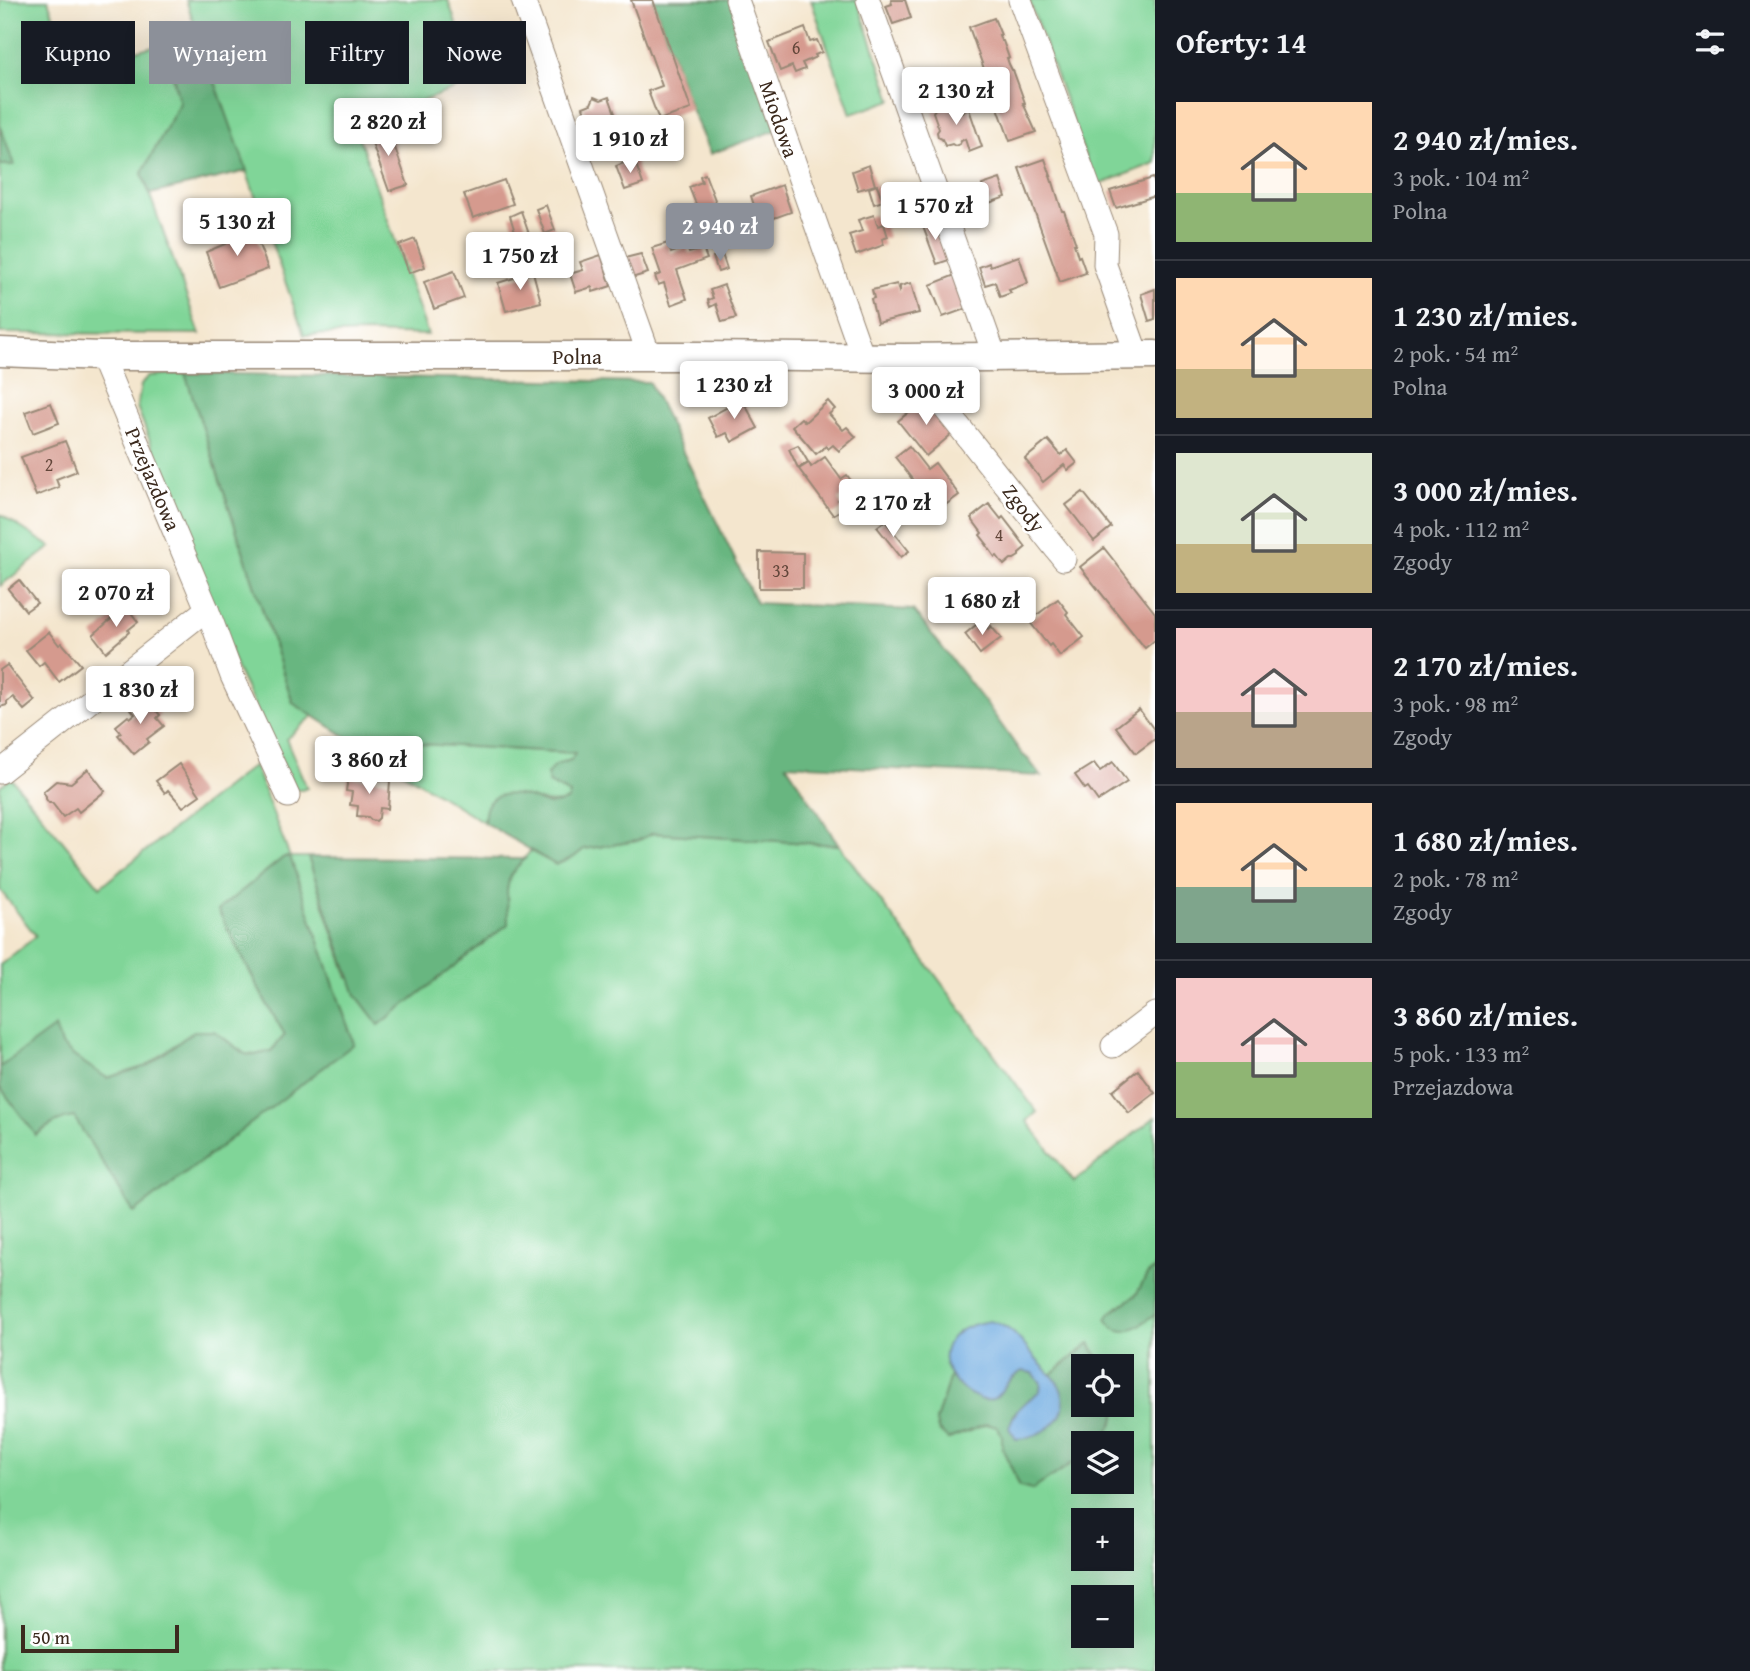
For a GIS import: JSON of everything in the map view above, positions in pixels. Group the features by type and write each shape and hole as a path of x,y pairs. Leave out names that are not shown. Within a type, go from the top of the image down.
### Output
{"street":[{"path":"523,0 649,355"},
{"name":"Miodowa","path":"737,0 863,358"},
{"path":"868,0 995,357"},
{"path":"1020,0 1106,234 1105,265 1146,355"},
{"name":"Polna","path":"0,352 101,356 649,355 863,358 1146,355"},
{"name":"Przejazdowa","path":"101,356 233,676 288,796"},
{"name":"Zgody","path":"905,358 1064,559"},
{"path":"0,772 206,609"},
{"path":"1114,1046 1155,1014"}],"green space":[{"path":"0,0 48,0 55,21 21,21 21,84 135,84 135,51 149,47 149,84 174,84 180,103 142,173 200,334 0,333 0,165 14,165 0,125"},
{"path":"186,0 448,0 455,21 423,21 423,84 468,84 355,126 428,335 304,335 216,84 291,84 291,21 193,21"},
{"path":"653,0 731,0 777,130 710,154 691,109"},
{"path":"811,0 857,0 892,100 851,114"},
{"path":"1029,0 1155,0 1155,163 1096,186"},
{"path":"175,84 216,84 247,171 150,194 142,173 180,103"},
{"path":"0,125 14,165 0,165"},
{"path":"185,373 293,703 313,716 286,739 307,788 302,790 295,790 237,669 137,407 141,385 149,376"},
{"path":"185,373 649,382 756,603 913,610 1041,776 786,764 839,845 653,833 637,841 584,849 556,865 485,823 485,812 492,799 506,794 550,804 568,800 570,794 549,783 547,774 555,765 571,760 575,753 351,740 293,703"},
{"path":"0,514 51,547 0,586"},
{"path":"351,740 576,753 571,760 562,762 556,787 570,794 569,800 549,803 519,795 484,817 485,823"},
{"path":"254,765 290,857 308,857 348,978 508,924 509,878 530,851 556,865 584,849 637,841 653,833 839,845 1037,1112 1027,1121 1074,1182 1155,1117 1155,1268 1147,1275 1136,1295 1110,1313 1139,1326 1155,1314 1155,1671 0,1671 0,1087 36,1135 61,1119 354,1044 290,858 284,857 218,910 285,1035 271,1051 255,1055 245,1054 214,1031 194,1031 147,1066 107,1078 61,1045 55,1028 0,1067 0,965 36,936 0,890 0,786 11,778 100,887","holes":["1090,1343 1096,1354 1134,1354 1134,1417 1115,1417 1108,1431 1134,1431 1134,1494 1071,1494 1071,1464 1032,1490 1020,1487 1002,1447 1002,1435 997,1427 987,1424 949,1439 936,1421 950,1376 945,1365 1036,1360 1051,1375 1071,1359 1071,1354 1077,1354"]},
{"path":"284,857 290,857 354,1044 134,1213 74,1117 54,1123 36,1135 0,1087 0,1067 55,1027 61,1045 107,1078 147,1066 194,1031 214,1031 245,1054 255,1055 271,1051 285,1035 218,910"},
{"path":"308,857 525,859 510,875 507,890 508,924 379,1025 356,995"},
{"path":"1155,1268 1155,1314 1130,1330 1118,1330 1112,1326 1106,1319 1110,1313 1136,1295 1147,1275"},
{"path":"1090,1343 1096,1354 1077,1354"},
{"path":"1071,1359 1071,1417 1115,1417 1109,1431 1071,1431 1071,1464 1032,1490 1020,1487 1002,1447 1002,1435 997,1427 987,1424 948,1439 938,1430 936,1421 950,1376 965,1391 997,1396 1009,1381 1022,1371 1033,1373 1041,1383 1040,1391 1012,1416 1055,1379 1051,1375"}],"water":[{"path":"990,1321 1016,1335 1054,1378 1062,1392 1064,1403 1058,1420 1035,1435 1016,1439 1009,1428 1017,1411 1040,1391 1041,1383 1033,1373 1022,1371 1009,1381 996,1397 982,1400 956,1383 947,1370 945,1355 951,1339 974,1324"}],"building":[{"path":"631,0 653,0 691,109 659,120 648,91 662,86"},
{"path":"891,0 905,0 911,18 893,24 886,6 892,4"},
{"path":"994,18 1023,103 1036,132 1010,141 969,27"},
{"path":"805,28 810,42 817,40 822,52 802,63 805,69 795,73 792,66 780,71 769,42"},
{"path":"594,97 601,100 609,97 624,138 597,148 583,107 591,104"},
{"path":"950,103 955,105 958,114 969,109 982,147 969,152 965,139 955,146 945,146 938,137 939,129 933,112 936,108"},
{"path":"387,125 408,185 389,191 368,132"},
{"path":"634,159 643,184 625,190 616,166"},
{"path":"1045,159 1076,244 1078,257 1080,256 1086,273 1060,282 1019,168"},
{"path":"869,165 875,185 858,190 852,171"},
{"path":"705,174 720,213 711,217 709,210 700,214 689,187 702,182 700,176"},
{"path":"1153,178 1155,196 1116,208 1110,191"},
{"path":"1000,179 1006,197 989,203 982,185"},
{"path":"504,180 513,204 473,218 464,194"},
{"path":"782,185 791,212 760,223 751,196"},
{"path":"877,185 883,201 874,204 869,188"},
{"path":"546,205 555,230 545,234 536,209"},
{"path":"521,211 532,243 520,248 510,216"},
{"path":"874,215 878,226 884,224 888,237 882,239 884,245 856,255 849,235 862,231 858,220"},
{"path":"934,219 949,260 937,264 922,224"},
{"path":"241,228 244,237 255,234 268,269 219,287 206,252 230,242 227,233"},
{"path":"415,239 425,267 409,273 399,245"},
{"path":"668,243 671,253 687,247 689,253 703,249 707,259 677,270 687,299 671,305 664,283 658,285 655,276 661,274 652,248"},
{"path":"641,254 648,273 628,279 621,259"},
{"path":"722,254 727,269 718,272 713,257"},
{"path":"601,255 611,286 593,292 592,287 576,292 570,274 583,270 580,262"},
{"path":"1019,256 1028,283 1009,290 1011,293 1000,297 995,282 985,285 979,267"},
{"path":"454,271 464,298 434,309 424,282"},
{"path":"533,272 541,302 506,311 498,283"},
{"path":"955,275 968,308 943,317 930,285"},
{"path":"911,283 919,313 877,323 871,299 874,298 872,290 897,284 899,292 900,286"},
{"path":"724,285 736,318 722,322 716,304 710,307 708,300 713,298 710,290"},
{"path":"1155,289 1155,319 1149,321 1141,294"},
{"path":"742,399 758,428 732,442 727,433 718,437 708,418"},
{"path":"925,399 953,433 926,456 898,421"},
{"path":"828,401 835,409 829,414 843,430 847,427 856,437 839,451 833,445 828,449 826,446 816,454 792,426 801,418 805,422"},
{"path":"51,403 59,423 33,433 25,412"},
{"path":"1048,440 1061,455 1067,450 1077,463 1068,470 1064,465 1043,482 1025,459"},
{"path":"65,441 77,471 56,479 59,487 36,496 21,457"},
{"path":"798,445 808,462 798,468 789,449"},
{"path":"909,446 927,469 935,463 959,495 937,511 895,457"},
{"path":"825,457 841,479 847,475 854,485 838,500 844,508 833,515 799,469 809,463 811,467"},
{"path":"1083,492 1111,527 1094,541 1066,505"},
{"path":"989,504 1001,519 1003,517 1026,547 1019,556 1004,565 995,557 971,518"},
{"path":"885,521 909,551 901,557 877,527"},
{"path":"1104,548 1155,613 1155,640 1145,648 1080,567"},
{"path":"759,552 803,553 803,588 759,588"},
{"path":"19,580 37,603 26,611 8,589"},
{"path":"1058,599 1084,637 1060,656 1029,621"},
{"path":"126,606 138,622 106,652 93,635"},
{"path":"981,621 988,629 991,626 1001,638 980,654 965,634"},
{"path":"49,632 81,665 59,682 44,662 39,666 26,650"},
{"path":"7,665 35,701 24,710 13,697 7,701 7,705 0,707 0,670"},
{"path":"146,698 160,715 157,718 164,726 134,754 118,735 121,733 116,726 135,714 131,709"},
{"path":"1139,709 1155,731 1155,739 1136,753 1116,727"},
{"path":"1113,762 1127,782 1098,801 1075,775 1094,763 1100,771"},
{"path":"179,764 200,795 183,807 168,790 165,793 156,781"},
{"path":"88,769 105,791 79,812 76,808 63,817 52,803 49,803 43,792 56,781 71,783"},
{"path":"348,777 390,781 388,809 380,808 376,821 357,816 358,806 350,805 352,792 346,791"},
{"path":"1138,1070 1155,1093 1129,1113 1112,1091"}]}
